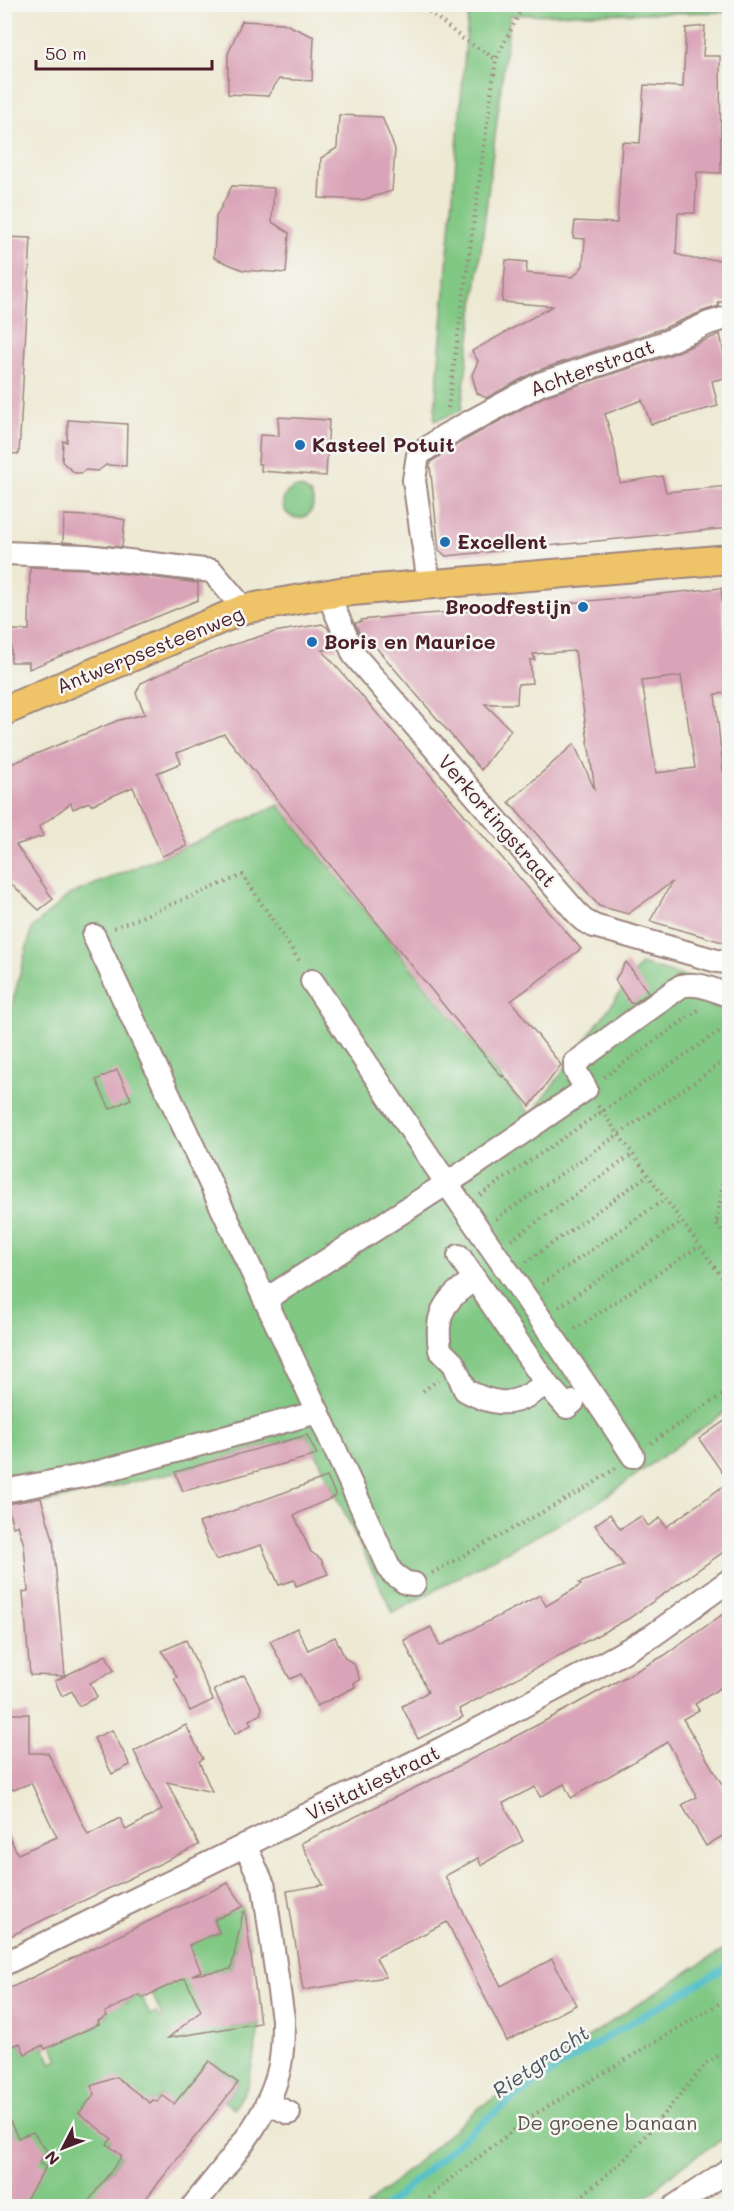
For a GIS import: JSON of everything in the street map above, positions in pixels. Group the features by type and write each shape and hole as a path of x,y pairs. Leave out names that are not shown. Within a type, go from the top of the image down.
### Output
{"main road":[{"name":"Antwerpsesteenweg","path":"4,711 244,609 328,594 729,559"}],"street":[{"name":"Achterstraat","path":"429,585 414,480 418,455 444,436 540,384 669,341 709,323 729,317"},
{"path":"4,553 86,556 212,571 244,609"},
{"name":"Verkortingstraat","path":"328,594 354,656 583,920 594,926 717,961 729,962"},
{"path":"94,936 391,1572 406,1583 414,1584"},
{"path":"312,981 525,1296 528,1328 543,1386 567,1407 582,1395"},
{"path":"264,1300 586,1089 575,1070 575,1063 673,991 688,984 726,995"},
{"path":"459,1256 471,1282 528,1328 555,1343 582,1395 633,1456"},
{"path":"471,1282 449,1299 438,1324 440,1350 454,1364 465,1390 497,1403 513,1402 543,1386"},
{"path":"4,1491 87,1474 318,1412"},
{"name":"Visitatiestraat","path":"4,1964 444,1748 586,1673 652,1636 729,1580"},
{"path":"193,2206 262,2114 280,2066 284,2041 283,2019 264,1887 245,1845"},
{"path":"267,2103 289,2113"},
{"path":"675,2206 729,2169"}],"path":[{"path":"420,4 463,39 496,58"},
{"path":"444,436 496,58 524,4"},
{"path":"94,936 243,874 312,981"},
{"path":"726,995 586,1089 729,1288"},
{"path":"463,1207 729,1024"},
{"path":"479,1230 729,1057"},
{"path":"729,1142 716,1224 729,1242"},
{"path":"495,1252 633,1154"},
{"path":"509,1274 648,1175"},
{"path":"722,1187 729,1183"},
{"path":"525,1296 665,1199"},
{"path":"716,1224 729,1216"},
{"path":"528,1328 682,1222"},
{"path":"555,1343 699,1246"},
{"path":"414,1584 588,1487 729,1389"},
{"path":"420,2206 449,2180 532,2116 729,1997"},
{"path":"570,2206 627,2157 707,2063 729,2049"}],"green space":[{"path":"729,4 730,12 510,15 461,411 434,421 469,5"},
{"path":"298,488 308,493 313,503 308,513 298,518 288,513 283,503 288,493"},
{"path":"279,805 531,1115 641,964 729,989 729,1409 595,1504 393,1613 307,1435 175,1472 43,1503 38,1490 31,1486 27,1473 5,1474 4,1170 10,1012 32,928 69,895"},
{"path":"242,1906 250,1946 235,1947 231,1969 202,1974 231,2028 260,2023 248,2086 234,2109 224,2101 238,2083 209,2061 195,2077 179,2109 162,2095 156,2102 153,2100 141,2115 134,2111 108,2144 124,2157 121,2157 108,2174 131,2194 87,2204 91,2206 24,2206 25,2152 5,2146 5,2050 20,2043 25,2053 38,2036 52,2063 59,2060 36,2011 74,2035 83,2031 83,2012 91,2029 107,2016 96,1995 118,1990 124,2003 133,1999 121,1973 128,1969 150,2015 156,2012 159,2019 163,2018 150,1989 205,1930 208,1937 219,1932 214,1920"},
{"name":"De groene banaan","path":"729,1947 729,2134 679,2168 635,2206 367,2206 476,2110"}],"building":[{"path":"242,21 283,23 314,37 312,81 279,79 268,96 228,94 228,54"},
{"path":"705,26 703,56 720,56 721,173 697,172 695,213 678,213 676,254 693,259 729,260 729,302 718,302 719,306 664,328 536,371 486,398 477,393 472,375 478,361 472,351 553,306 502,302 506,260 527,262 526,273 573,277 583,266 585,239 573,238 575,221 617,223 622,142 640,143 644,85 683,87 686,28"},
{"path":"339,115 382,117 395,149 392,191 362,200 319,198 321,158 337,148"},
{"path":"232,186 274,188 272,222 289,233 286,273 243,270 214,258 216,217"},
{"path":"4,237 31,238 19,454 4,453"},
{"path":"720,334 729,377 712,381 718,406 651,424 642,400 605,414 615,450 620,483 662,476 666,492 729,486 729,528 446,556 439,550 430,465 432,461 545,396 673,354"},
{"name":"Kasteel Potuit","path":"278,417 329,420 326,476 261,471 261,464 258,464 260,435 279,436"},
{"path":"68,420 127,424 126,466 106,465 98,471 85,470 75,473 62,462 63,441 67,442"},
{"path":"64,515 112,517 125,520 122,547 63,542"},
{"path":"30,567 85,569 198,583 198,600 29,669 29,662 11,662 11,630 29,630"},
{"path":"721,588 729,693 715,694 723,771 729,771 729,944 650,921 672,882 628,914 599,906 509,802 574,744 595,790 575,651 533,654 535,660 530,660 532,683 518,684 517,704 485,704 511,730 481,770 374,645 365,646 355,623 361,620 400,616","holes":["681,676 695,768 656,773 642,681"]},
{"path":"322,624 328,628 337,649 322,650 581,949 511,1001 561,1065 530,1106 503,1075 502,1077 224,734 177,753 181,763 157,773 187,846 162,856 133,787 91,805 89,802 73,809 71,803 39,827 43,836 16,845 53,899 39,910 4,877 4,767 119,720 145,714 136,693 141,683 180,665 274,632"},
{"path":"626,962 649,993 634,1003 630,1003 615,980"},
{"path":"117,1070 131,1099 110,1109 96,1080"},
{"path":"729,1418 729,1482 699,1439"},
{"path":"307,1435 317,1455 183,1491 175,1472"},
{"path":"327,1477 336,1496 294,1515 311,1552 321,1559 328,1574 296,1586 294,1580 279,1585 261,1545 216,1560 199,1523"},
{"path":"729,1482 729,1548 628,1619 459,1709 463,1717 418,1739 402,1706 428,1692 404,1640 431,1627 440,1646 540,1595 546,1606 581,1585 579,1583 624,1566 595,1525 610,1514 620,1529 641,1516 648,1526 660,1518 666,1527"},
{"path":"41,1498 53,1539 65,1676 30,1675 23,1592 28,1591 24,1545 18,1525 13,1527 7,1504"},
{"path":"729,1610 729,1682 695,1704 699,1710 683,1719 729,1796 729,1832 706,1846 682,1805 697,1797 668,1742 571,1798 564,1784 540,1797 535,1787 503,1803 523,1841 481,1865 478,1858 445,1876 501,1986 552,1959 576,2005 507,2041 447,1922 376,1958 386,1977 303,1990 287,1891 323,1885 301,1843 543,1722 665,1655"},
{"path":"297,1628 308,1650 335,1637 345,1658 354,1664 360,1680 354,1683 355,1687 317,1706 301,1674 290,1679 270,1641"},
{"path":"186,1640 213,1700 190,1711 174,1678 177,1677 162,1651"},
{"path":"106,1655 114,1671 90,1683 97,1697 79,1706 72,1691 62,1696 55,1681"},
{"path":"244,1675 262,1708 260,1715 249,1720 251,1725 235,1734 214,1690"},
{"path":"4,1714 29,1714 29,1753 48,1753 88,1835 120,1818 126,1830 162,1810 134,1751 186,1725 203,1759 199,1761 212,1792 167,1782 199,1845 4,1939 4,1827 18,1854 57,1837 31,1783 13,1790 4,1773"},
{"path":"112,1730 130,1765 112,1774 94,1738"},
{"path":"228,1883 244,1906 214,1920 219,1932 189,1945 201,1971 192,1975 231,1969 243,1912 245,1912 260,2023 168,2038 201,2011 185,1978 142,1998 140,1995 105,2012 107,2016 98,2021 99,2024 45,2049 43,2045 25,2054 20,2043 4,2050 4,1991"},
{"path":"209,2061 238,2083 140,2206 85,2206 122,2156 107,2144 112,2139 79,2113 95,2094 91,2086 116,2077 150,2103 153,2100 157,2102 162,2095 174,2104"},
{"path":"4,2109 18,2138 33,2132 47,2151 39,2163 46,2167 22,2206 4,2206"}],"waterway":[{"name":"Rietgracht","path":"386,2206 508,2102 570,2060 730,1965"}],"place":[{"name":"Kasteel Potuit","path":"300,445"},
{"name":"Excellent","path":"445,542"},
{"name":"Broodfestijn","path":"583,607"},
{"name":"Boris en Maurice","path":"312,642"}]}
